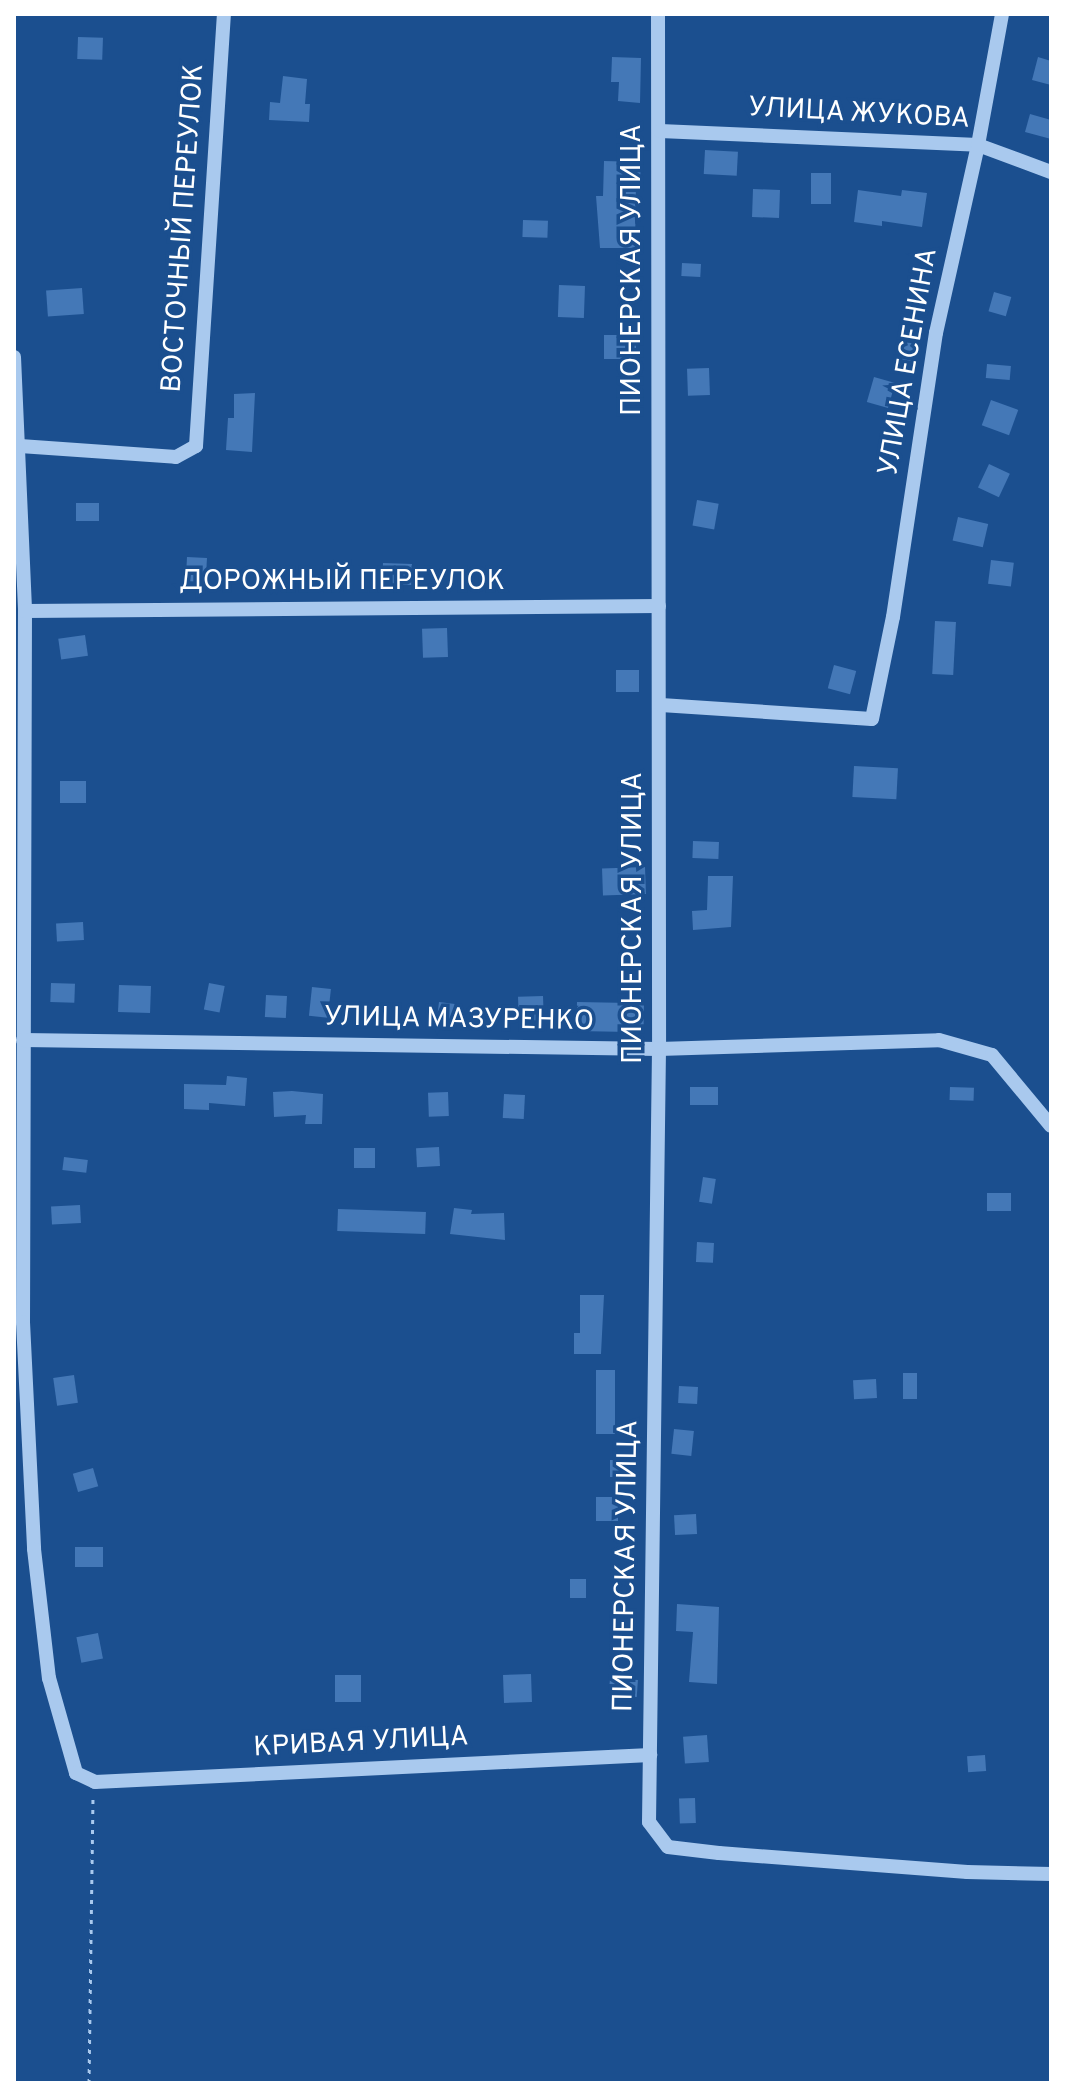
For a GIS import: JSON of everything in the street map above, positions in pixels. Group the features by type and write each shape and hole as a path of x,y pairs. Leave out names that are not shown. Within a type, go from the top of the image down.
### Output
{"street":[{"name":"ВОСТОЧНЫЙ ПЕРЕУЛОК","path":"20,446 176,457 196,446 224,14"},
{"name":"ПИОНЕРСКАЯ УЛИЦА","path":"658,14 661,705 649,1822 668,1847 967,1872 1051,1874"},
{"name":"УЛИЦА ЕСЕНИНА","path":"661,705 872,719 893,617 936,333 978,145 1002,14"},
{"name":"УЛИЦА ЖУКОВА","path":"660,131 978,145 1051,172"},
{"path":"14,357 25,611 19,1003 23,1040"},
{"name":"ДОРОЖНЫЙ ПЕРЕУЛОК","path":"25,611 659,606"},
{"name":"УЛИЦА МАЗУРЕНКО","path":"23,1040 659,1049 939,1040 992,1055 1051,1126"},
{"name":"КРИВАЯ УЛИЦА","path":"23,1040 23,1322 34,1549 49,1678 76,1773 95,1782 650,1755"}],"path":[{"path":"89,2083 95,1782"}],"building":[{"path":"78,37 103,38 102,60 77,59"},
{"path":"612,57 641,58 640,103 618,101 619,82 611,82"},
{"path":"1038,57 1051,61 1051,85 1032,80"},
{"path":"283,76 307,79 305,104 310,104 309,122 269,120 270,102 280,103"},
{"path":"1030,114 1051,120 1051,139 1025,132"},
{"path":"705,150 738,152 737,176 704,174"},
{"path":"604,161 641,162 640,182 636,182 635,248 600,248 596,196 603,196"},
{"path":"811,173 831,173 831,204 811,204"},
{"path":"753,189 780,190 779,218 752,217"},
{"path":"858,190 901,196 902,190 927,193 922,227 882,221 882,226 854,222"},
{"path":"523,220 548,221 547,238 522,237"},
{"path":"682,263 701,264 700,277 681,276"},
{"path":"559,285 585,286 584,318 558,317"},
{"path":"82,288 84,314 48,316 46,291"},
{"path":"994,292 1011,297 1006,316 988,311"},
{"path":"604,335 636,335 636,359 604,359"},
{"path":"902,342 919,344 916,365 899,363"},
{"path":"987,364 1011,366 1010,380 986,378"},
{"path":"709,368 710,395 688,396 687,369"},
{"path":"874,377 895,383 888,408 867,402"},
{"path":"255,393 252,452 226,450 228,418 234,418 234,394"},
{"path":"991,400 1018,410 1009,435 982,425"},
{"path":"989,464 1010,474 999,497 978,488"},
{"path":"697,500 719,504 714,529 692,526"},
{"path":"76,503 99,503 99,521 76,521"},
{"path":"958,517 988,524 983,547 953,540"},
{"path":"187,557 207,558 206,582 186,581"},
{"path":"991,560 1014,563 1011,587 988,584"},
{"path":"383,563 412,564 411,585 382,584"},
{"path":"935,621 956,622 953,675 932,674"},
{"path":"447,628 448,657 423,658 422,629"},
{"path":"85,635 88,656 61,660 58,639"},
{"path":"834,665 856,671 850,694 828,688"},
{"path":"616,670 639,670 639,692 616,692"},
{"path":"854,766 898,768 896,799 852,797"},
{"path":"60,781 86,781 86,803 60,803"},
{"path":"693,841 719,842 718,859 692,858"},
{"path":"645,867 646,894 603,895 602,869"},
{"path":"708,876 733,876 731,927 693,930 692,911 707,910"},
{"path":"83,922 84,940 57,941 56,923"},
{"path":"51,983 75,984 74,1003 50,1002"},
{"path":"209,983 225,986 220,1013 204,1010"},
{"path":"119,985 151,986 150,1013 118,1012"},
{"path":"312,987 331,989 328,1018 309,1016"},
{"path":"266,995 287,996 286,1018 265,1017"},
{"path":"543,996 544,1020 519,1021 518,997"},
{"path":"439,1002 455,1004 452,1024 437,1022"},
{"path":"577,1002 644,1003 643,1032 576,1031"},
{"path":"227,1076 247,1078 245,1106 209,1103 209,1110 184,1109 184,1084 226,1085"},
{"path":"690,1087 718,1087 718,1105 690,1105"},
{"path":"950,1087 974,1088 974,1101 950,1100"},
{"path":"273,1092 323,1094 322,1124 305,1124 306,1115 274,1117"},
{"path":"448,1092 449,1116 429,1117 428,1093"},
{"path":"504,1094 525,1095 524,1119 503,1118"},
{"path":"439,1147 440,1166 417,1167 416,1148"},
{"path":"354,1148 375,1148 375,1168 354,1168"},
{"path":"64,1157 88,1160 86,1173 62,1170"},
{"path":"703,1177 716,1179 712,1204 699,1202"},
{"path":"987,1193 1011,1193 1011,1211 987,1211"},
{"path":"80,1205 81,1223 52,1224 51,1207"},
{"path":"454,1208 472,1210 471,1214 504,1213 505,1240 450,1234"},
{"path":"338,1209 426,1212 425,1234 337,1231"},
{"path":"697,1242 714,1243 713,1263 696,1262"},
{"path":"580,1295 604,1295 601,1354 574,1354 574,1333 580,1333"},
{"path":"596,1370 615,1370 615,1434 596,1434"},
{"path":"903,1373 917,1373 917,1399 903,1399"},
{"path":"74,1375 78,1403 57,1406 53,1378"},
{"path":"876,1379 877,1398 854,1399 853,1380"},
{"path":"679,1386 698,1387 697,1404 678,1403"},
{"path":"674,1429 694,1431 691,1456 671,1454"},
{"path":"610,1460 628,1460 628,1477 610,1477"},
{"path":"93,1468 98,1486 78,1492 73,1474"},
{"path":"596,1497 618,1497 618,1521 596,1521"},
{"path":"696,1514 697,1534 675,1535 674,1515"},
{"path":"75,1547 103,1547 103,1567 75,1567"},
{"path":"570,1579 586,1579 586,1598 570,1598"},
{"path":"677,1604 719,1607 717,1684 689,1682 693,1632 676,1631"},
{"path":"98,1633 103,1659 81,1663 76,1637"},
{"path":"531,1674 532,1702 504,1703 503,1675"},
{"path":"335,1675 361,1675 361,1702 335,1702"},
{"path":"610,1678 638,1680 637,1697 609,1695"},
{"path":"707,1735 709,1762 685,1764 683,1737"},
{"path":"985,1755 986,1771 968,1772 967,1756"},
{"path":"695,1798 696,1823 680,1824 679,1799"}]}
